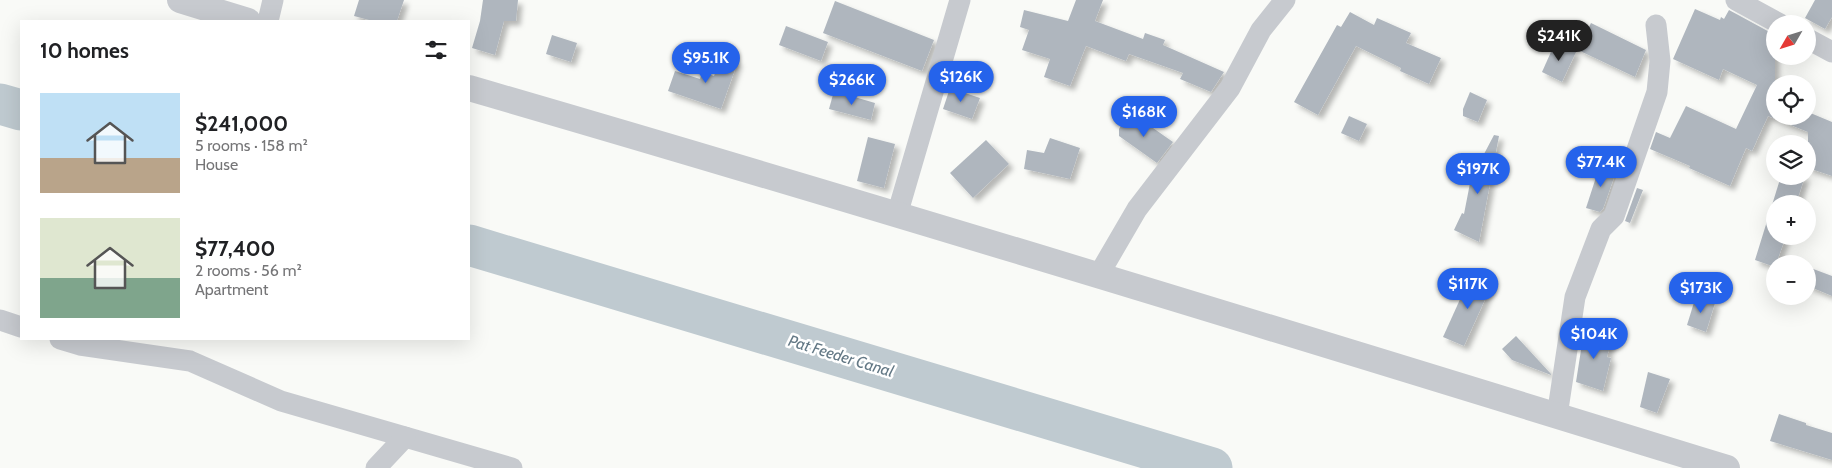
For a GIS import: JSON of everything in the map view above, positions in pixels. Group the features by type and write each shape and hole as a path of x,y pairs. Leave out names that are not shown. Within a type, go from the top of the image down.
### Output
{"street":[{"path":"180,0 245,20"},
{"path":"268,20 273,0"},
{"path":"896,215 960,0"},
{"path":"1098,276 1137,209 1230,88 1261,30 1285,0"},
{"path":"1736,0 1766,16"},
{"path":"1557,416 1575,297 1601,229 1614,216 1657,92 1660,61 1656,25"},
{"path":"1816,43 1832,52"},
{"path":"470,88 1098,276 1727,468"},
{"path":"0,320 20,326"},
{"path":"63,340 80,345 190,361 281,401 512,468"},
{"path":"376,468 405,437"}],"building":[{"path":"359,0 404,0 397,20 369,20 354,16"},
{"path":"483,0 518,0 516,21 504,21 495,55 472,48 480,21"},
{"path":"1076,0 1103,0 1095,21 1143,39 1145,33 1165,40 1163,45 1224,72 1211,92 1180,79 1183,73 1129,54 1126,61 1086,46 1070,86 1044,77 1050,59 1022,50 1029,30 1020,27 1024,10 1068,21"},
{"path":"1815,0 1832,0 1832,17 1825,29 1816,24 1816,15 1807,15"},
{"path":"835,1 934,40 922,71 823,33"},
{"path":"1695,9 1720,20 1721,17 1724,19 1729,10 1766,30 1766,65 1775,65 1775,75 1766,75 1766,120 1752,151 1746,148 1730,186 1650,149 1656,132 1670,138 1686,106 1736,129 1757,85 1723,69 1719,80 1673,59"},
{"path":"1350,12 1374,25 1377,18 1411,33 1406,43 1441,58 1429,84 1400,71 1401,68 1356,46 1318,115 1294,102 1337,25 1341,27"},
{"path":"1591,23 1646,50 1635,77 1578,50"},
{"path":"786,26 828,42 821,61 779,45"},
{"path":"552,35 577,43 571,62 546,54"},
{"path":"1555,43 1576,52 1562,82 1542,72"},
{"path":"721,55 738,61 721,109 668,91 675,71 700,79 702,72 714,76"},
{"path":"950,88 980,98 972,119 943,109"},
{"path":"834,91 875,103 871,120 829,109"},
{"path":"1470,92 1487,100 1478,122 1463,116 1463,109"},
{"path":"1130,112 1173,142 1157,163 1119,136 1119,129"},
{"path":"1816,115 1832,122 1832,176 1816,171 1816,135 1808,135 1808,132 1790,125 1816,125"},
{"path":"1349,116 1367,124 1359,141 1341,133"},
{"path":"1494,135 1499,136 1479,242 1454,230 1462,213 1464,214 1472,173 1474,173"},
{"path":"868,137 895,144 884,188 857,181"},
{"path":"1050,138 1080,148 1070,179 1024,169 1027,150 1044,153"},
{"path":"986,140 1009,164 973,198 950,173"},
{"path":"1601,162 1617,169 1603,209 1600,212 1586,208"},
{"path":"1778,185 1802,185 1799,195 1775,195"},
{"path":"1637,188 1643,190 1630,223 1625,221"},
{"path":"1766,224 1766,245 1783,245 1779,255 1766,255 1766,264 1755,260"},
{"path":"1816,270 1832,276 1832,296 1816,289"},
{"path":"1471,275 1492,284 1464,346 1443,337"},
{"path":"1696,296 1715,303 1706,332 1687,325"},
{"path":"1584,331 1613,335 1607,357 1611,358 1603,391 1576,382"},
{"path":"1516,336 1551,375 1512,360 1502,349"},
{"path":"1648,372 1670,379 1657,413 1640,407"},
{"path":"1779,414 1832,433 1832,460 1770,441"}],"waterway":[{"name":"Pat Feeder Canal","path":"0,104 20,110"},
{"name":"Pat Feeder Canal","path":"470,245 1212,468"}]}
